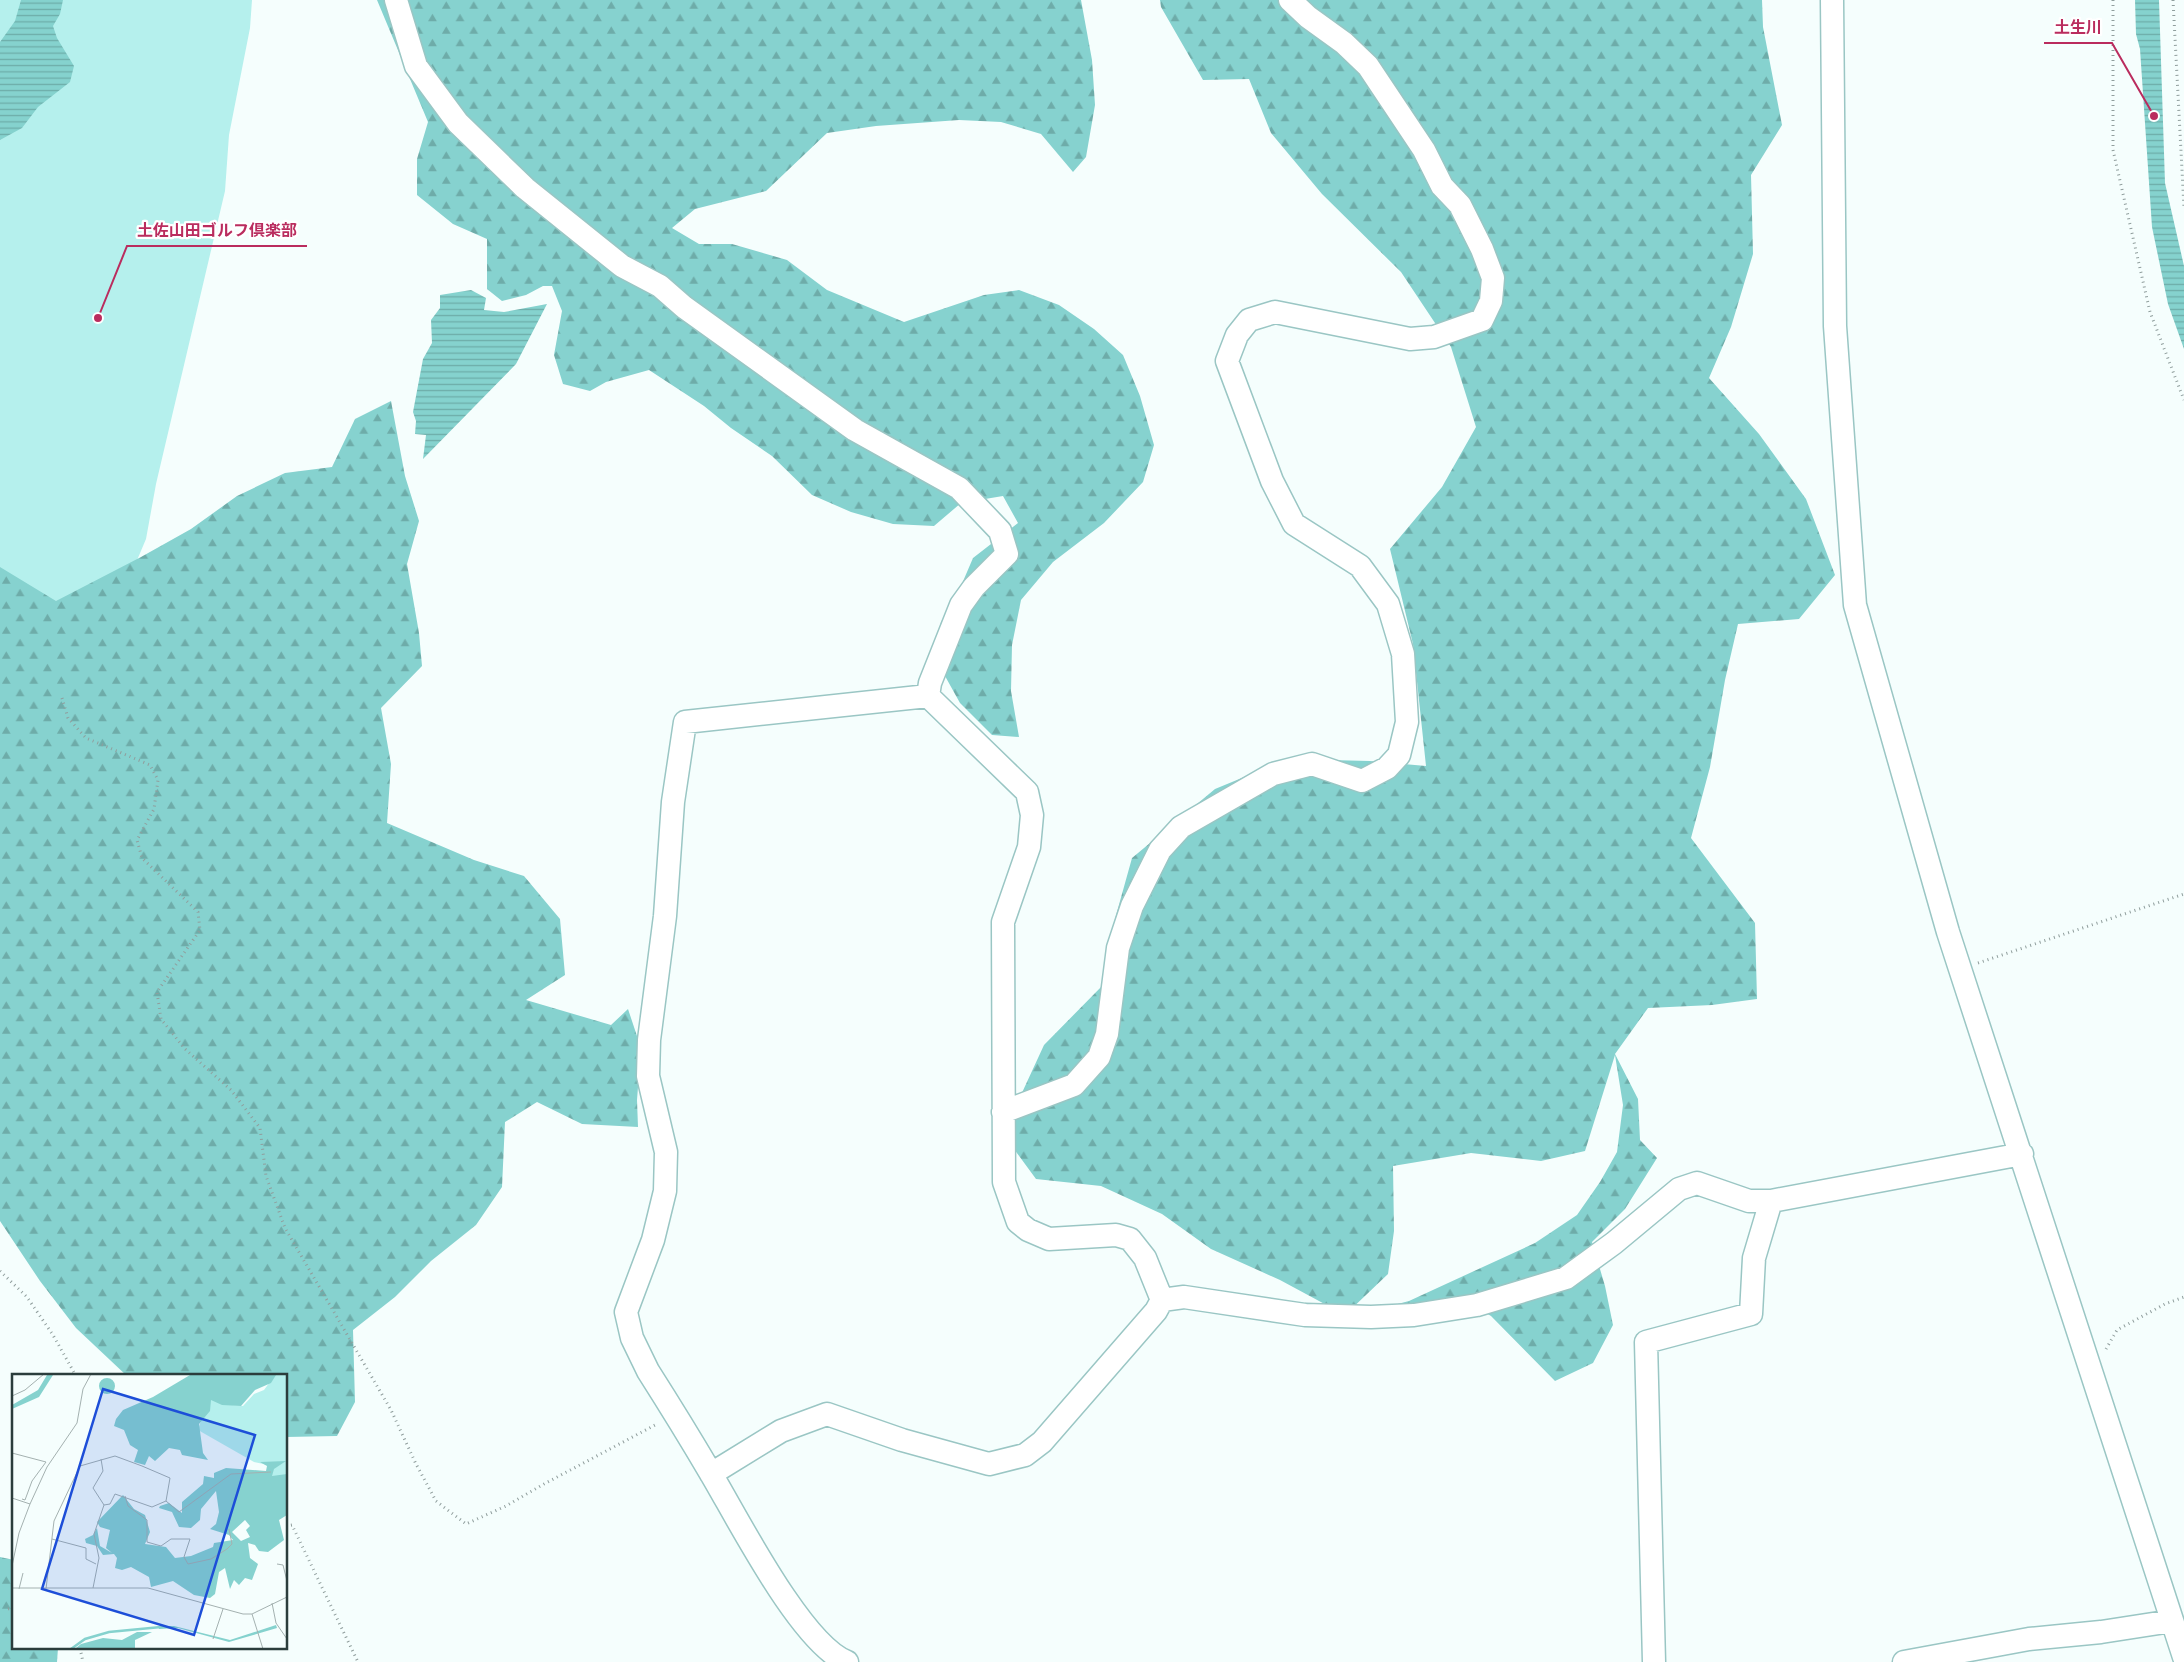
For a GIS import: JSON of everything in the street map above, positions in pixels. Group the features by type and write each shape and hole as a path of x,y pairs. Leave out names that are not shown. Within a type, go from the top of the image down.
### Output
{"street":[{"path":"396,0 416,66 458,123 525,188 622,266 660,286 684,307 855,430 959,488 1000,532 1007,554 974,587 961,605 930,682 928,696"},
{"path":"1003,1112 1074,1085 1099,1057 1107,1034 1118,948 1132,906 1160,850 1181,827 1273,774 1312,764 1362,781 1388,768 1398,755 1408,722 1403,654 1388,604 1360,566 1294,524 1272,480 1227,360 1237,335 1249,320 1275,312 1410,339 1434,337 1482,320 1491,301 1493,278 1482,249 1460,205 1442,186 1424,150 1368,66 1344,43 1308,17 1290,0"},
{"path":"1832,0 1835,326 1855,604 1948,932 2022,1154 2091,1375 2184,1657"},
{"path":"711,1474 782,1432 827,1414 902,1440 989,1464 1025,1455 1042,1442 1156,1312 1162,1300 1145,1258 1130,1238 1116,1235 1050,1239 1028,1230 1018,1222 1004,1182 1003,922 1029,847 1032,815 1027,792 928,696"},
{"path":"847,1662 840,1660 815,1639 760,1558 648,1371 632,1338 626,1312 653,1240 665,1191 666,1152 648,1076 649,1040 665,916 673,802 685,722 928,696"},
{"path":"1162,1300 1184,1297 1305,1315 1372,1317 1414,1315 1468,1306 1566,1278 1614,1243 1680,1189 1697,1183 1749,1201 1771,1202 2022,1154"},
{"path":"1654,1662 1646,1342 1751,1314 1754,1258 1771,1202"},
{"path":"1904,1662 2029,1639 2101,1632 2172,1621"}],"path":[{"path":"2113,0 2112,150 2150,312 2184,400"},
{"path":"2173,0 2184,208"},
{"path":"62,698 68,718 86,738 150,765 158,780 154,809 137,840 142,858 198,912 200,930 157,992 161,1019 186,1049 232,1090 260,1128 266,1176 285,1228 391,1410 416,1464 436,1501 466,1524 506,1506 675,1415"},
{"path":"1960,969 2184,894"},
{"path":"0,1271 27,1297 53,1335 75,1374"},
{"path":"2091,1375 2118,1330 2165,1304 2184,1297"},
{"path":"288,1526 292,1525 358,1662"},
{"path":"8,1609 12,1608"}],"shaded area":[{"path":"0,0 252,0 250,28 229,135 225,191 156,484 146,539 124,591 72,609 0,579"},
{"path":"21,0 63,0 60,14 53,26 57,38 74,66 70,82 38,107 22,128 0,140 0,42 15,21"},
{"path":"2135,0 2159,0 2165,183 2184,266 2184,349 2168,304 2152,227 2140,49 2136,34"},
{"path":"471,290 486,298 484,310 504,312 547,304 516,364 423,459 426,435 415,434 416,421 413,412 423,359 432,343 431,320 440,308 440,295"}],"green space":[{"path":"377,0 1081,0 1092,60 1095,105 1086,157 1073,172 1041,134 1001,122 959,120 876,126 827,133 766,191 695,209 672,228 699,244 732,244 787,260 827,290 904,322 984,295 1019,290 1059,305 1094,329 1123,355 1140,396 1154,445 1143,482 1104,523 1053,562 1021,600 1012,645 1011,691 1019,737 992,735 960,703 935,658 941,622 958,593 973,558 1018,523 1003,496 961,503 934,526 893,524 851,512 812,495 772,456 731,428 704,406 649,370 606,382 590,391 563,384 554,355 562,311 552,286 543,286 526,295 502,301 487,289 487,239 453,224 417,195 417,159 428,122"},
{"path":"1160,0 1762,0 1763,27 1782,125 1751,175 1753,254 1731,327 1709,378 1759,434 1806,499 1835,575 1799,619 1738,624 1725,680 1710,767 1691,838 1755,923 1757,999 1712,1005 1648,1008 1615,1054 1638,1099 1640,1140 1657,1158 1625,1209 1592,1242 1605,1286 1613,1325 1593,1363 1555,1381 1491,1316 1471,1304 1375,1310 1409,1301 1535,1243 1577,1215 1600,1182 1617,1152 1623,1105 1615,1055 1585,1151 1541,1161 1471,1153 1393,1166 1394,1231 1388,1274 1345,1315 1280,1280 1211,1249 1162,1214 1101,1186 1036,1179 1003,1134 1044,1045 1103,985 1110,937 1132,858 1215,789 1288,759 1370,761 1426,766 1413,644 1390,549 1442,487 1476,427 1451,347 1401,272 1322,194 1271,133 1249,79 1203,80 1161,7"},
{"path":"391,401 405,476 419,521 407,564 419,633 422,666 381,708 391,764 387,823 474,860 524,876 560,919 565,975 526,1000 611,1025 628,1009 641,1048 637,1100 638,1127 582,1124 537,1102 505,1122 502,1187 476,1225 431,1261 395,1297 353,1330 355,1402 337,1436 288,1437 288,1374 125,1374 76,1328 40,1281 0,1221 0,567 56,601 191,529 237,496 285,473 332,467 355,419"},
{"path":"0,1557 12,1560 12,1650 58,1650 57,1662 0,1662"}],"place":[{"name":"土生川","path":"2154,116"},
{"name":"土佐山田ゴルフ倶楽部","path":"98,318"}]}
